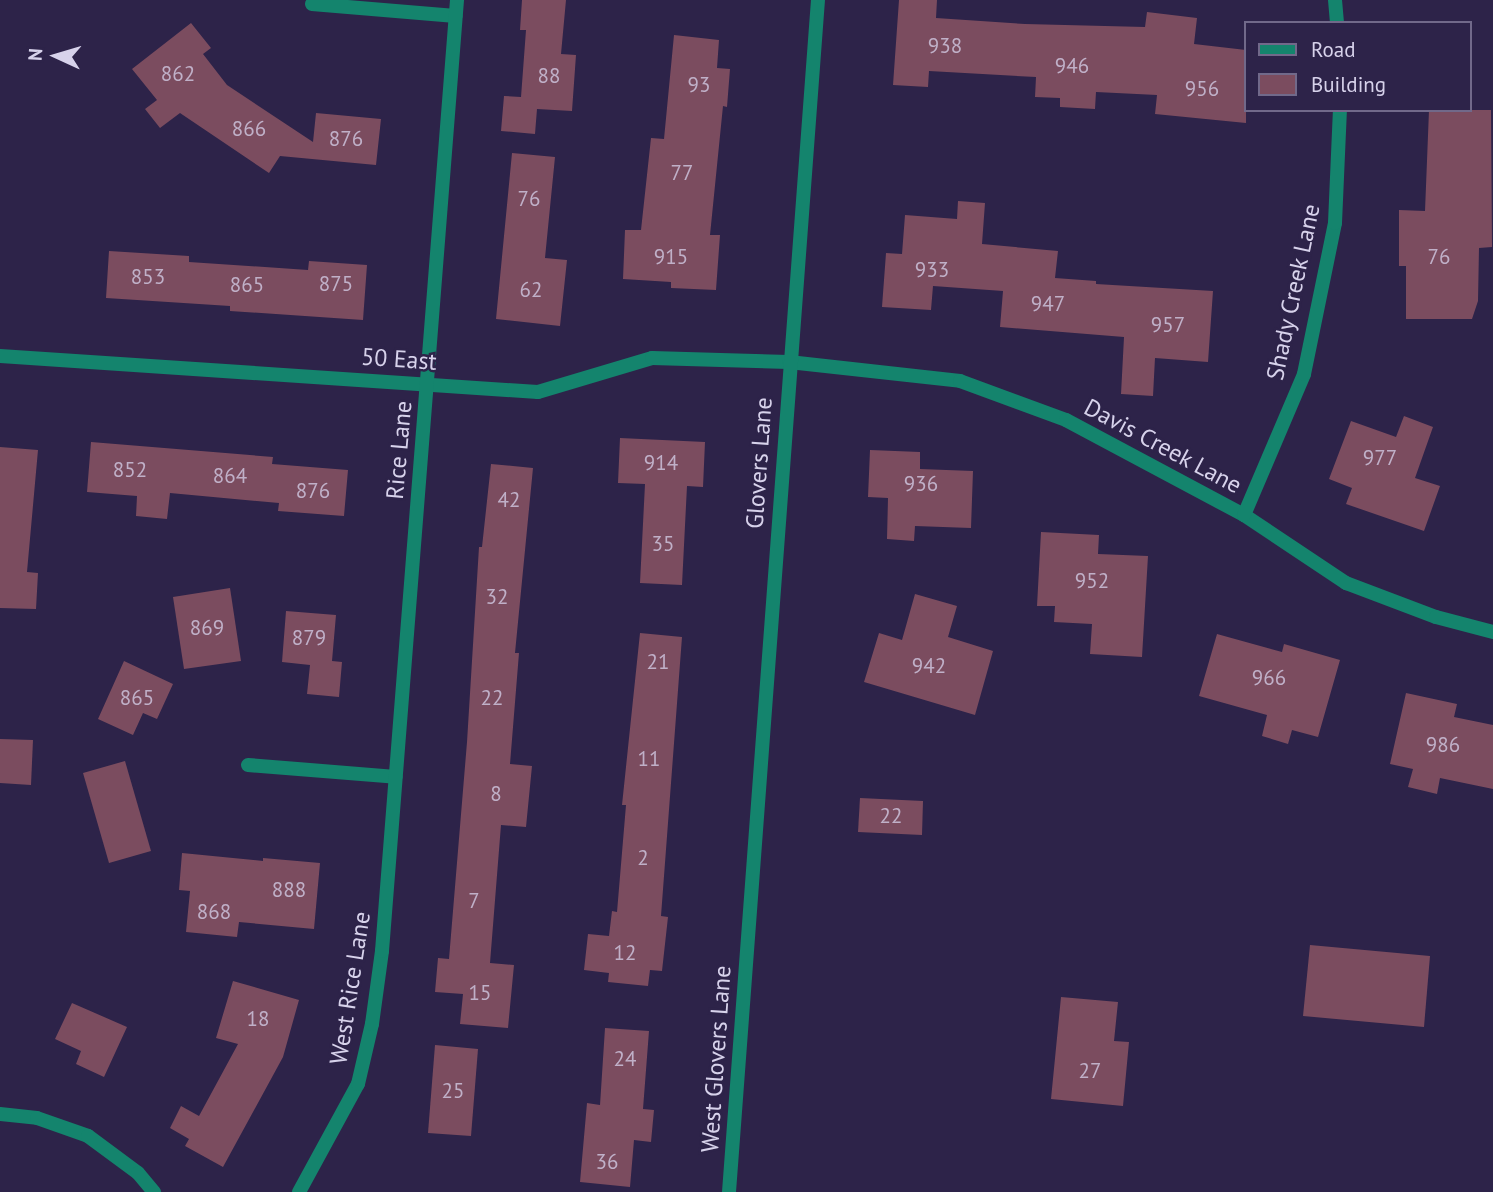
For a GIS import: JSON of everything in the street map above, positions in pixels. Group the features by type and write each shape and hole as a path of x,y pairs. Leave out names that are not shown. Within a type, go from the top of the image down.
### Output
{"street":[{"name":"Rice Lane","path":"396,777 457,0"},
{"name":"Glovers Lane","path":"749,928 818,0"},
{"path":"1335,0 1337,21"},
{"path":"312,4 456,16"},
{"name":"Shady Creek Lane","path":"1244,515 1304,374 1335,223 1340,112"},
{"name":"50 East","path":"0,355 538,392 652,358 789,362"},
{"name":"Davis Creek Lane","path":"789,362 960,382 1066,420 1244,515 1346,583 1436,617 1493,632"},
{"path":"248,765 396,777"},
{"name":"West Rice Lane","path":"299,1192 358,1084 372,1024 396,777"},
{"name":"West Glovers Lane","path":"729,1192 749,928"},
{"path":"0,1114 37,1118 88,1136 138,1173 155,1192"}],"building":[{"path":"522,0 566,0 561,54 576,55 572,111 537,109 535,134 501,131 504,96 521,97 526,30 520,30"},
{"path":"899,0 937,0 936,18 1025,24 1145,27 1147,12 1197,18 1194,44 1244,50 1246,123 1155,114 1157,95 1096,92 1095,109 1060,107 1060,98 1035,97 1036,77 929,71 928,87 893,85"},
{"path":"191,23 211,48 203,54 227,85 313,142 316,113 381,119 376,165 280,156 269,173 180,113 160,128 145,109 157,100 132,69"},
{"path":"674,35 719,40 717,68 730,69 727,107 723,106 710,235 720,235 716,290 671,288 671,282 623,279 625,230 641,230 651,138 664,139"},
{"path":"1491,110 1492,247 1479,248 1478,301 1472,319 1406,319 1406,266 1399,266 1399,210 1425,211 1429,112"},
{"path":"512,153 555,157 545,258 567,260 560,326 496,319"},
{"path":"958,201 985,203 982,244 1058,251 1055,278 1096,281 1096,284 1213,291 1208,362 1155,358 1153,396 1121,394 1124,337 1000,327 1003,291 933,286 931,310 882,307 886,253 902,254 905,215 957,219"},
{"path":"109,251 189,256 189,262 308,270 309,261 367,265 363,320 230,311 230,306 106,298"},
{"path":"1404,416 1433,427 1415,478 1440,486 1424,531 1346,504 1352,488 1329,479 1351,421 1396,437"},
{"path":"620,438 705,442 703,487 687,486 682,585 640,583 645,484 618,483"},
{"path":"91,442 273,457 272,464 348,470 344,516 278,511 279,503 170,493 167,519 136,516 137,496 87,492"},
{"path":"0,447 38,450 27,572 38,573 36,609 0,608"},
{"path":"870,450 920,452 920,469 973,471 971,528 915,526 914,541 887,539 888,498 868,497"},
{"path":"491,464 533,468 515,653 519,653 510,764 532,766 526,827 501,825 490,963 514,965 508,1028 460,1024 463,994 435,992 438,958 449,959 467,742 479,547 482,547"},
{"path":"1041,532 1099,535 1098,554 1148,556 1142,657 1090,654 1092,624 1054,622 1055,606 1037,606"},
{"path":"230,588 241,661 184,669 173,597"},
{"path":"915,594 957,606 948,637 993,651 975,715 864,682 879,633 902,640"},
{"path":"286,611 336,615 332,661 342,662 339,697 307,694 310,665 282,662"},
{"path":"640,633 682,637 661,916 668,917 662,971 650,970 648,986 608,982 609,973 584,970 588,934 609,936 612,911 617,912 626,805 622,805"},
{"path":"1217,634 1282,652 1284,644 1340,660 1318,737 1292,730 1288,744 1262,736 1267,715 1199,696"},
{"path":"124,661 173,684 157,719 143,713 133,735 98,719"},
{"path":"1406,693 1457,704 1454,717 1493,725 1493,789 1440,778 1437,794 1408,787 1413,769 1390,764"},
{"path":"0,739 33,740 31,785 0,783"},
{"path":"125,761 151,851 109,863 83,773"},
{"path":"860,798 923,801 922,835 858,832"},
{"path":"182,853 263,861 263,858 320,863 314,929 239,922 237,937 186,932 190,891 179,890"},
{"path":"1310,945 1430,956 1424,1027 1303,1016"},
{"path":"233,981 299,1000 283,1057 223,1167 185,1146 189,1139 170,1128 181,1106 199,1116 238,1044 216,1038"},
{"path":"1061,997 1118,1002 1114,1041 1129,1042 1123,1106 1051,1099"},
{"path":"72,1003 127,1027 104,1077 76,1064 81,1051 55,1039"},
{"path":"605,1028 649,1031 643,1109 654,1110 651,1142 634,1140 630,1187 580,1182 587,1103 600,1105"},
{"path":"435,1045 478,1049 471,1136 428,1133"}]}
